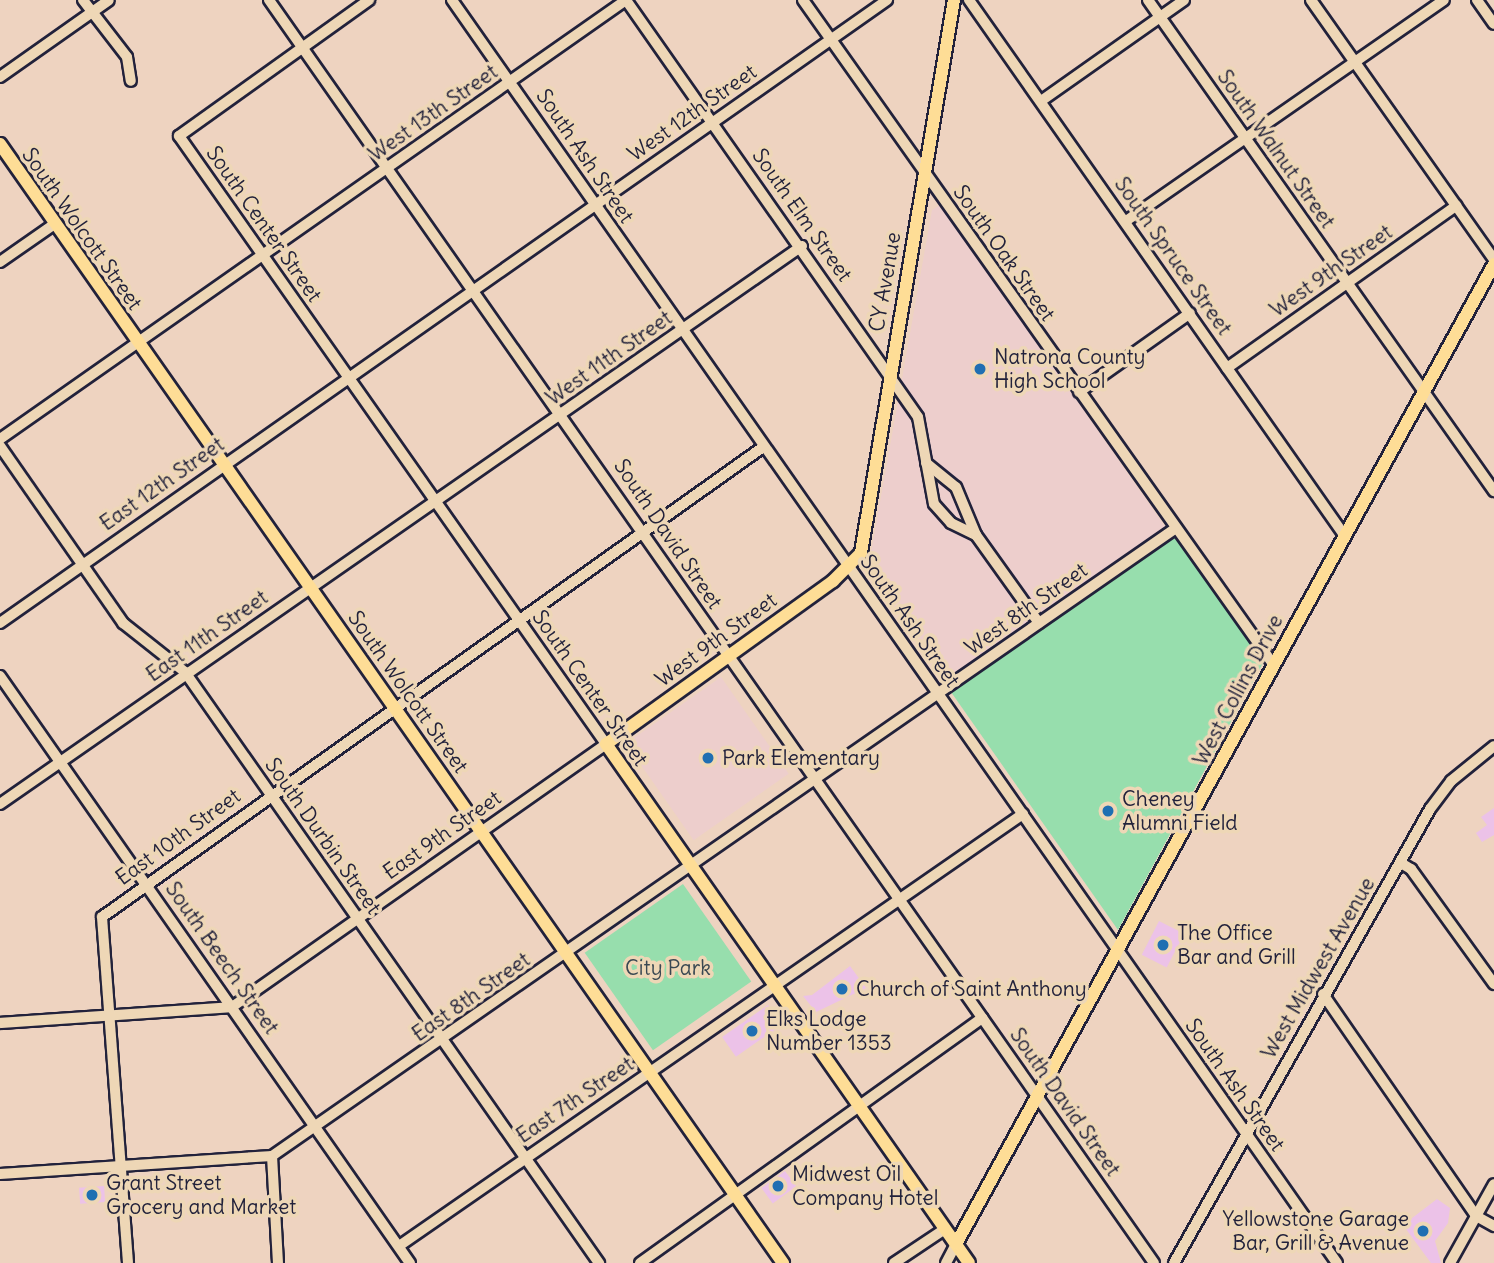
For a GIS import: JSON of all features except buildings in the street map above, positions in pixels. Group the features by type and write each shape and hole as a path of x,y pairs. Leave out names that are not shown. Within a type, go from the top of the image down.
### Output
{"main road":[{"name":"CY Avenue","path":"849,567 861,553 888,374 954,0"},
{"name":"South Wolcott Street","path":"0,144 222,465 312,588 392,707 568,953 783,1263"},
{"name":"West Collins Drive","path":"956,1244 1119,953 1273,664 1494,264"},
{"name":"West 9th Street","path":"606,744 849,567"},
{"name":"South Center Street","path":"606,744 969,1263"}],"street":[{"path":"83,0 127,57 131,81"},
{"path":"0,77 109,0"},
{"name":"South David Street","path":"269,0 563,414 727,654 818,777 982,1018 1041,1094 1154,1263"},
{"path":"302,47 369,0"},
{"name":"South Ash Street","path":"452,0 1337,1263"},
{"name":"West 13th Street","path":"0,439 626,0"},
{"name":"South Elm Street","path":"626,0 802,246 918,417 934,504 951,523 976,534"},
{"name":"South Oak Street","path":"803,0 1273,664"},
{"name":"West 12th Street","path":"348,378 887,0"},
{"name":"South Spruce Street","path":"969,0 1344,535"},
{"name":"South Walnut Street","path":"1148,0 1494,491"},
{"path":"1041,101 1184,0"},
{"path":"1311,0 1494,259"},
{"path":"1126,221 1444,0"},
{"path":"1477,0 1494,24"},
{"name":"South Center Street","path":"302,47 179,136 606,744"},
{"name":"West 9th Street","path":"1227,368 1457,206"},
{"path":"0,262 56,223"},
{"name":"West 11th Street","path":"437,500 802,246"},
{"path":"1079,392 1189,313"},
{"name":"East 12th Street","path":"0,624 348,378"},
{"name":"South Durbin Street","path":"0,446 123,623 185,672 599,1263"},
{"name":"East 10th Street","path":"105,1012 102,917 269,794 333,754 392,707 763,447"},
{"name":"South Elm Street","path":"925,462 963,497 976,534 1039,623"},
{"name":"East 11th Street","path":"0,803 185,672 312,588 437,500"},
{"name":"West 8th Street","path":"689,864 1177,528"},
{"name":"South Beech Street","path":"0,677 318,1127 410,1263"},
{"name":"East 9th Street","path":"232,1007 606,744"},
{"name":"West Midwest Avenue","path":"1174,1263 1323,994 1439,796 1494,747"},
{"name":"East 7th Street","path":"399,1247 898,897 1023,814"},
{"path":"1401,863 1411,869 1494,984"},
{"name":"East 8th Street","path":"272,1156 443,1041 689,864"},
{"path":"1323,994 1476,1216 1494,1226"},
{"path":"0,1023 105,1012 232,1007"},
{"path":"105,1012 128,1263"},
{"path":"640,1263 982,1018"},
{"path":"0,1174 118,1164 272,1156 278,1263"},
{"path":"1450,1263 1494,1184"},
{"path":"894,1263 946,1229"},
{"path":"946,1263 956,1244"}],"shaded area":[{"name":"Natrona County High School","path":"940,205 1166,528 944,683 868,570 932,210"},
{"name":"Park Elementary","path":"721,677 789,774 694,840 626,744"}],"green space":[{"name":"Cheney Alumni Field","path":"1175,537 1264,661 1118,930 951,692"},
{"name":"City Park","path":"683,884 751,981 653,1050 585,953"}],"place":[{"name":"Natrona County High School","path":"980,369"},
{"name":"Park Elementary","path":"708,758"},
{"name":"Cheney Alumni Field","path":"1108,811"},
{"name":"The Office Bar and Grill","path":"1163,945"},
{"name":"Church of Saint Anthony","path":"842,989"},
{"name":"Elks Lodge Number 1353","path":"752,1031"},
{"name":"Midwest Oil Company Hotel","path":"778,1186"},
{"name":"Grant Street Grocery and Market","path":"92,1195"},
{"name":"Yellowstone Garage Bar, Grill & Avenue","path":"1423,1231"}]}
